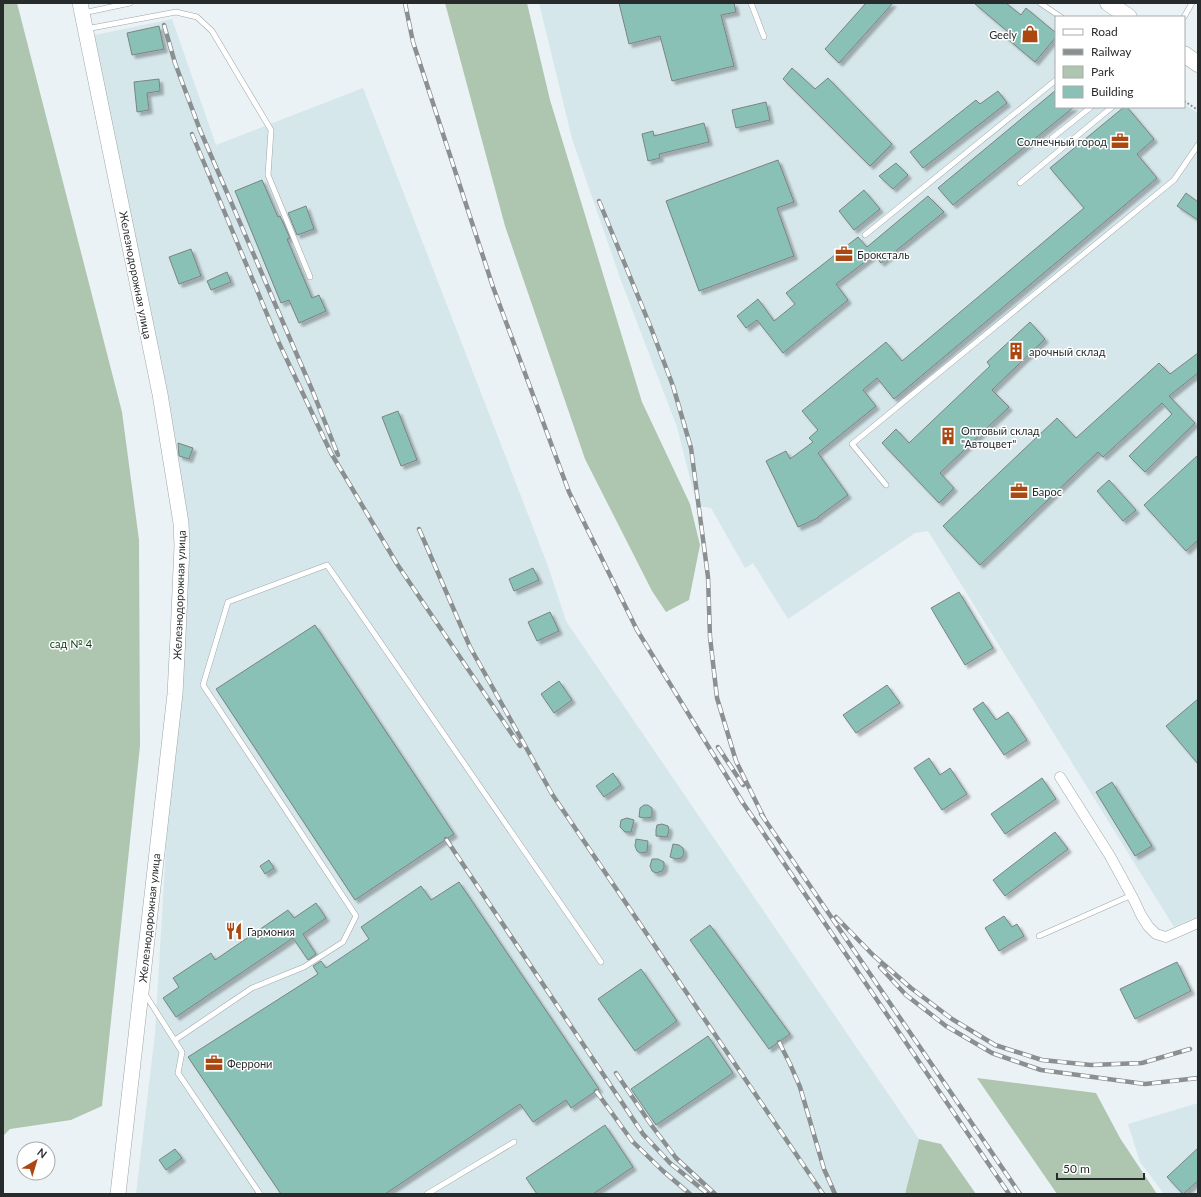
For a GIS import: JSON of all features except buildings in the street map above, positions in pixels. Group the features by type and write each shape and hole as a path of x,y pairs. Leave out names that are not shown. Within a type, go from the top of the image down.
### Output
{"main road":[{"path":"1108,3 1128,16"},
{"path":"1185,55 1198,64"}],"street":[{"name":"Железнодорожная улица","path":"81,8 158,386 181,523 182,546 175,694 118,1194"},
{"path":"1060,777 1110,856 1148,926 1156,934 1166,937 1198,923"}],"lane":[{"path":"81,8 130,3"},
{"path":"751,3 764,37"},
{"path":"1040,3 1060,16"},
{"path":"1185,16 1192,3"},
{"path":"85,29 176,12 197,17 212,31 271,130 268,175 310,277"},
{"path":"865,236 1055,81"},
{"path":"1052,138 1090,108"},
{"path":"1020,183 1111,108"},
{"path":"886,485 852,444 1174,180 1198,145"},
{"path":"175,1040 252,988 304,967 342,942 356,916 203,685 228,602 327,565 601,962"},
{"path":"1039,936 1132,895"},
{"path":"141,988 182,1052 178,1073 260,1194"},
{"path":"427,1194 514,1142"}],"path":[{"path":"1185,102 1198,110"}],"shaded area":[{"path":"539,3 1037,3 1056,16 1055,108 1185,108 1185,105 1198,113 1198,917 1174,927 928,531 915,533 788,619 753,563 745,568 711,508 697,506 677,427 620,278 572,139"},
{"path":"172,19 216,145 363,88 548,566 566,621 919,1139 905,1194 136,1194 155,1033 175,694 177,500 90,36"},
{"path":"1198,1103 1198,1194 1164,1194 1140,1162 1128,1124"}],"green space":[{"name":"сад № 4","path":"3,3 17,3 122,412 139,540 140,746 102,1106 71,1120 10,1129 3,1136"},
{"path":"445,3 527,3 550,100 642,402 690,504 700,545 689,600 666,612 652,591 585,459 505,226"},
{"path":"977,1078 1096,1093 1120,1138 1157,1194 1057,1194"},
{"path":"919,1139 941,1144 976,1194 905,1194"}],"railway":[{"path":"405,3 413,42 493,287 569,492 637,630 743,803 1009,1194"},
{"path":"164,25 175,63 200,130 313,392 338,455"},
{"path":"192,134 279,343 331,453 397,564 520,746"},
{"path":"599,201 673,386 691,448 708,577 710,637 717,698 736,761 764,818"},
{"path":"419,529 470,647 552,794 823,1194"},
{"path":"718,747 743,785"},
{"path":"761,814 1020,1194"},
{"path":"446,839 643,1134 670,1163 708,1194"},
{"path":"836,917 873,955 911,988 952,1019 995,1045 1042,1060 1091,1065 1142,1063 1190,1049"},
{"path":"880,967 906,995 946,1026 992,1053 1041,1070 1145,1084 1198,1078"},
{"path":"779,1042 800,1087 824,1169 835,1194"},
{"path":"616,1073 676,1158 715,1194"},
{"path":"596,1091 632,1141 663,1171 690,1194"}],"place":[{"name":"Geely","path":"1030,34"},
{"name":"Солнечный город","path":"1120,141"},
{"name":"Броксталь","path":"844,254"},
{"name":"арочный склад","path":"1016,351"},
{"name":"Оптовый склад \"Автоцвет\"","path":"948,436"},
{"name":"Барос","path":"1019,491"},
{"name":"Гармония","path":"234,931"},
{"name":"Феррони","path":"214,1063"}]}
